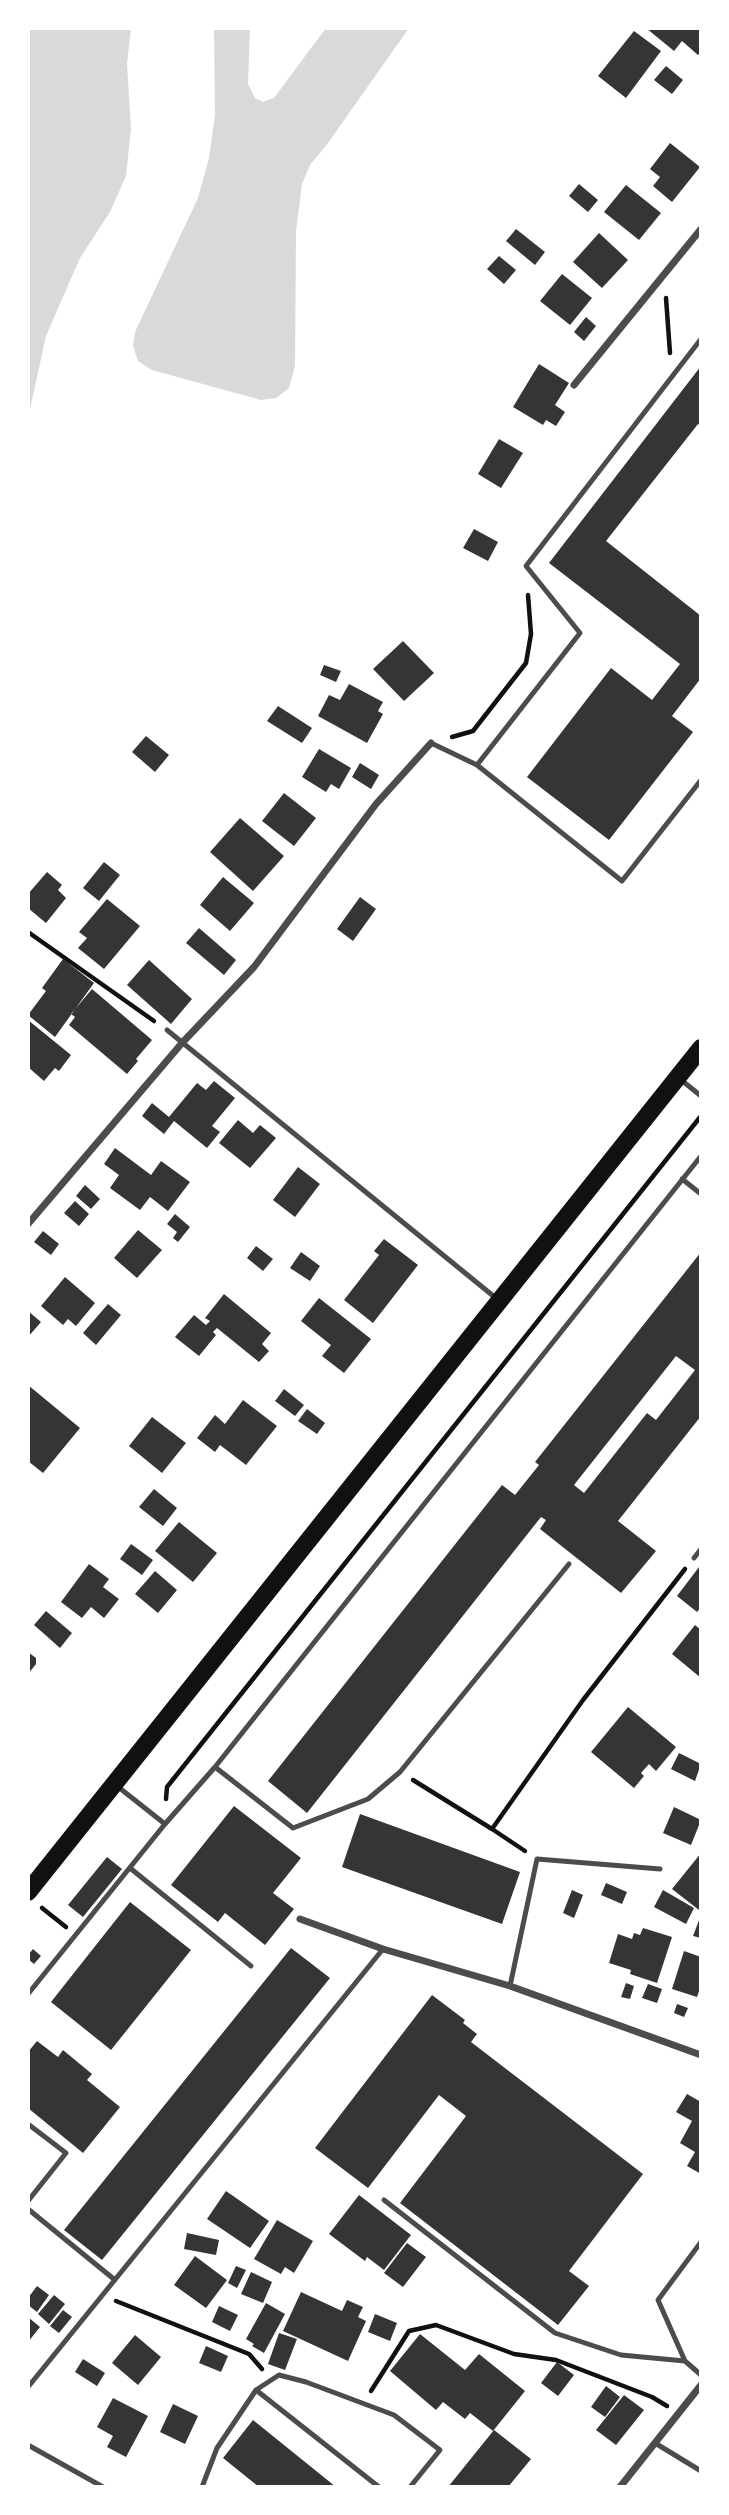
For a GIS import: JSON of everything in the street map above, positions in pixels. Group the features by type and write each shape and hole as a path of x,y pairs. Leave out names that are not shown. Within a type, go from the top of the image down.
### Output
{"main road":[{"path":"33,1898 115,1784 701,1048"}],"street":[{"path":"574,385 701,229"},
{"path":"28,1224 182,1043 254,967 376,804 431,743"},
{"path":"300,1919 383,1949 510,1986 701,2054"},
{"path":"620,2487 701,2385"}],"lane":[{"path":"477,765 580,633 526,566 701,340"},
{"path":"431,743 477,765 622,881 701,780"},
{"path":"167,1030 499,1301"},
{"path":"677,1077 701,1096"},
{"path":"28,1994 165,1824 215,1767 701,1156"},
{"path":"682,1179 701,1194"},
{"path":"694,1558 701,1549"},
{"path":"215,1767 293,1828 368,1799 400,1772 569,1564"},
{"path":"115,1784 165,1824"},
{"path":"510,1986 537,1859 660,1869"},
{"path":"130,1868 251,1966"},
{"path":"28,2387 383,1949"},
{"path":"28,2124 66,2153 28,2201"},
{"path":"384,2200 555,2333 621,2355 685,2361"},
{"path":"28,2209 115,2280"},
{"path":"701,2242 658,2300 685,2361 701,2375"},
{"path":"202,2487 217,2448 256,2390 279,2375 306,2382 394,2415 440,2450 410,2487"},
{"path":"256,2390 379,2487"},
{"path":"655,2444 701,2471"},
{"path":"28,2445 103,2487"}],"path":[{"path":"664,273 672,378"},
{"path":"431,743 473,731 526,663 530,634 526,566"},
{"path":"28,932 167,1030"},
{"path":"165,1824 167,1787 701,1116"},
{"path":"492,1829 583,1700 694,1558"},
{"path":"400,1772 537,1859"},
{"path":"33,1898 76,1934"},
{"path":"105,2292 121,2305 249,2354 272,2379"},
{"path":"363,2403 409,2331 436,2325 514,2354 556,2360 652,2397 679,2413"}],"shaded area":[{"path":"28,28 131,28 127,64 131,128 126,176 110,212 80,258 46,336 28,418"},
{"path":"214,28 250,28 248,84 255,98 263,102 274,98 326,28 409,28 310,165 302,184 296,231 295,366 289,388 276,398 261,400 152,370 138,361 133,346 135,332 198,198 209,158 215,115"}],"building":[{"path":"646,28 701,28 701,52 698,55 682,41 674,51"},
{"path":"634,31 661,51 626,98 598,76"},
{"path":"666,66 683,80 672,94 654,80"},
{"path":"670,143 700,167 672,202 653,186 660,177 650,169"},
{"path":"579,184 598,200 588,212 569,196"},
{"path":"626,185 661,213 639,240 604,212"},
{"path":"516,229 545,252 535,265 506,241"},
{"path":"599,233 628,260 602,288 573,262"},
{"path":"499,256 516,270 504,284 487,269"},
{"path":"562,274 592,298 570,325 540,301"},
{"path":"586,317 596,326 584,341 574,332"},
{"path":"539,364 569,383 555,405 565,412 556,426 546,420 543,425 513,407"},
{"path":"701,366 701,426 698,424 606,541 701,616 701,678 672,716 693,732 609,840 527,777 611,668 652,700 680,664 549,563"},
{"path":"499,439 523,453 501,488 478,474"},
{"path":"474,529 498,542 488,561 463,548"},
{"path":"403,641 434,673 404,701 373,669"},
{"path":"324,665 341,671 336,682 320,675"},
{"path":"349,684 383,702 378,711 383,714 367,743 318,716 329,695 340,700"},
{"path":"278,706 312,728 302,743 267,721"},
{"path":"146,736 169,755 155,772 132,752"},
{"path":"319,749 351,768 339,789 331,784 326,792 302,777"},
{"path":"360,763 379,775 371,789 352,777"},
{"path":"284,793 316,818 294,846 262,821"},
{"path":"240,818 284,856 253,891 210,852"},
{"path":"104,862 120,875 99,901 83,888"},
{"path":"47,872 62,885 58,890 66,898 46,923 28,908 28,894"},
{"path":"223,877 254,903 230,931 200,905"},
{"path":"360,897 376,909 353,941 337,929"},
{"path":"107,899 140,926 104,969 78,948 87,938 79,932"},
{"path":"199,928 236,960 224,975 186,943"},
{"path":"63,959 94,983 55,1037 28,1015 46,991 42,988"},
{"path":"149,960 192,999 171,1024 127,985"},
{"path":"92,989 152,1040 127,1074 69,1025 75,1017 71,1014"},
{"path":"28,1020 71,1055 59,1071 55,1068 44,1081 28,1067"},
{"path":"214,1081 235,1098 212,1126 220,1132 207,1148 174,1121 164,1134 142,1116 152,1103 169,1117 197,1083 206,1090"},
{"path":"238,1120 253,1133 260,1125 276,1138 250,1168 219,1143"},
{"path":"115,1148 151,1175 161,1161 190,1182 168,1211 150,1197 140,1210 110,1188 119,1175 104,1164"},
{"path":"298,1167 320,1184 295,1217 273,1200"},
{"path":"85,1185 100,1199 91,1209 76,1196"},
{"path":"75,1201 89,1214 79,1226 64,1213"},
{"path":"175,1214 190,1227 178,1242 173,1238 177,1232 167,1224"},
{"path":"138,1230 162,1250 137,1278 114,1258"},
{"path":"43,1231 59,1244 51,1255 34,1242"},
{"path":"384,1239 418,1265 373,1323 344,1300 379,1255 374,1251"},
{"path":"256,1246 273,1259 263,1271 247,1258"},
{"path":"301,1252 320,1266 310,1281 290,1268"},
{"path":"701,1252 701,1416 618,1521 656,1551 621,1593 540,1529 546,1520 541,1517 307,1813 268,1781 502,1485 515,1495 539,1465 535,1462","holes":["676,1356 695,1370 656,1420 647,1413 584,1493 574,1485"]},
{"path":"65,1277 95,1303 76,1326 68,1319 63,1325 41,1306"},
{"path":"224,1294 271,1333 262,1344 269,1351 259,1362 217,1328 213,1332 216,1335 199,1356 175,1337 194,1315 206,1325 210,1321 205,1318"},
{"path":"319,1298 371,1339 344,1373 322,1356 331,1345 301,1321"},
{"path":"108,1304 121,1315 96,1345 83,1333"},
{"path":"28,1311 41,1322 28,1337"},
{"path":"28,1385 80,1428 43,1473 28,1461"},
{"path":"284,1389 304,1405 295,1416 275,1401"},
{"path":"243,1400 277,1426 246,1465 220,1445 215,1452 197,1438 215,1415 225,1424"},
{"path":"307,1409 325,1423 317,1434 298,1421"},
{"path":"152,1417 186,1443 162,1473 129,1446"},
{"path":"154,1489 177,1508 163,1526 139,1507"},
{"path":"179,1522 217,1553 193,1582 155,1551"},
{"path":"131,1544 153,1560 142,1575 120,1559"},
{"path":"89,1564 109,1579 103,1587 119,1599 104,1618 91,1607 82,1618 61,1602"},
{"path":"699,1567 701,1607 697,1612 677,1596"},
{"path":"155,1571 177,1590 158,1613 135,1594"},
{"path":"46,1611 72,1633 60,1648 34,1625"},
{"path":"695,1625 701,1630 701,1678 672,1654"},
{"path":"28,1652 36,1658 36,1664 28,1674"},
{"path":"628,1707 676,1747 656,1771 649,1764 641,1773 644,1776 634,1788 591,1752"},
{"path":"679,1753 701,1764 695,1781 671,1769"},
{"path":"234,1806 301,1858 273,1893 294,1909 265,1945 225,1913 218,1922 171,1885"},
{"path":"674,1807 701,1820 691,1845 663,1833"},
{"path":"360,1814 520,1872 502,1924 342,1867"},
{"path":"701,1853 701,1908 699,1910 672,1889"},
{"path":"107,1857 122,1869 83,1917 68,1905"},
{"path":"606,1883 627,1892 622,1904 601,1895"},
{"path":"572,1890 583,1895 574,1918 563,1913"},
{"path":"663,1890 694,1908 686,1924 654,1907"},
{"path":"130,1902 191,1950 111,2050 51,2002"},
{"path":"701,1915 701,1938 693,1936"},
{"path":"643,1928 672,1937 657,1983 609,1963 618,1934 632,1939 634,1933 640,1935"},
{"path":"291,1948 330,1978 102,2260 64,2230"},
{"path":"33,1949 41,1956 34,1964 28,1959"},
{"path":"684,1951 701,1957 701,1985 697,1997 672,1989"},
{"path":"626,1983 634,1986 630,1999 621,1997"},
{"path":"648,1984 662,1989 657,2003 642,1998"},
{"path":"432,1995 465,2020 463,2023 477,2034 471,2042 643,2174 569,2271 589,2286 558,2325 400,2203 466,2116 439,2095 368,2188 315,2148"},
{"path":"677,2004 688,2008 684,2017 674,2013"},
{"path":"37,2041 58,2057 63,2050 92,2074 87,2080 120,2107 83,2153 28,2108 28,2052"},
{"path":"687,2094 701,2102 701,2174 687,2166 695,2152 680,2143 692,2121 676,2112"},
{"path":"226,2191 269,2221 250,2248 207,2219"},
{"path":"359,2195 411,2235 384,2270 367,2257 365,2261 329,2234"},
{"path":"277,2220 313,2241 294,2273 285,2267 281,2274 254,2259"},
{"path":"187,2233 219,2240 216,2255 184,2249"},
{"path":"407,2243 426,2257 403,2287 384,2273"},
{"path":"195,2256 227,2280 206,2308 174,2285"},
{"path":"236,2266 246,2270 237,2288 228,2283"},
{"path":"251,2272 272,2282 263,2303 241,2294"},
{"path":"37,2286 49,2295 37,2312 28,2305 28,2298"},
{"path":"301,2292 342,2311 347,2300 363,2307 358,2317 366,2321 348,2361 283,2331"},
{"path":"54,2295 65,2304 49,2324 38,2314"},
{"path":"266,2303 285,2314 264,2353 246,2339"},
{"path":"219,2306 238,2315 230,2331 212,2322"},
{"path":"63,2310 72,2317 59,2333 50,2326"},
{"path":"375,2314 397,2323 390,2341 368,2332"},
{"path":"28,2317 40,2327 28,2342"},
{"path":"279,2333 297,2339 285,2370 268,2364"},
{"path":"420,2334 465,2370 479,2354 525,2391 493,2431 470,2413 465,2419 443,2402 436,2410 390,2371"},
{"path":"135,2335 161,2357 138,2385 112,2363"},
{"path":"206,2346 228,2356 221,2372 199,2363"},
{"path":"83,2359 105,2373 97,2386 75,2372"},
{"path":"557,2362 574,2375 558,2396 541,2383"},
{"path":"606,2386 620,2397 605,2417 591,2407"},
{"path":"624,2395 644,2410 616,2445 596,2430"},
{"path":"113,2398 148,2416 126,2457 107,2447 113,2436 97,2427"},
{"path":"173,2404 198,2416 185,2444 160,2432"},
{"path":"253,2420 336,2487 259,2487 223,2458"},
{"path":"494,2430 531,2459 508,2487 448,2487"}]}
